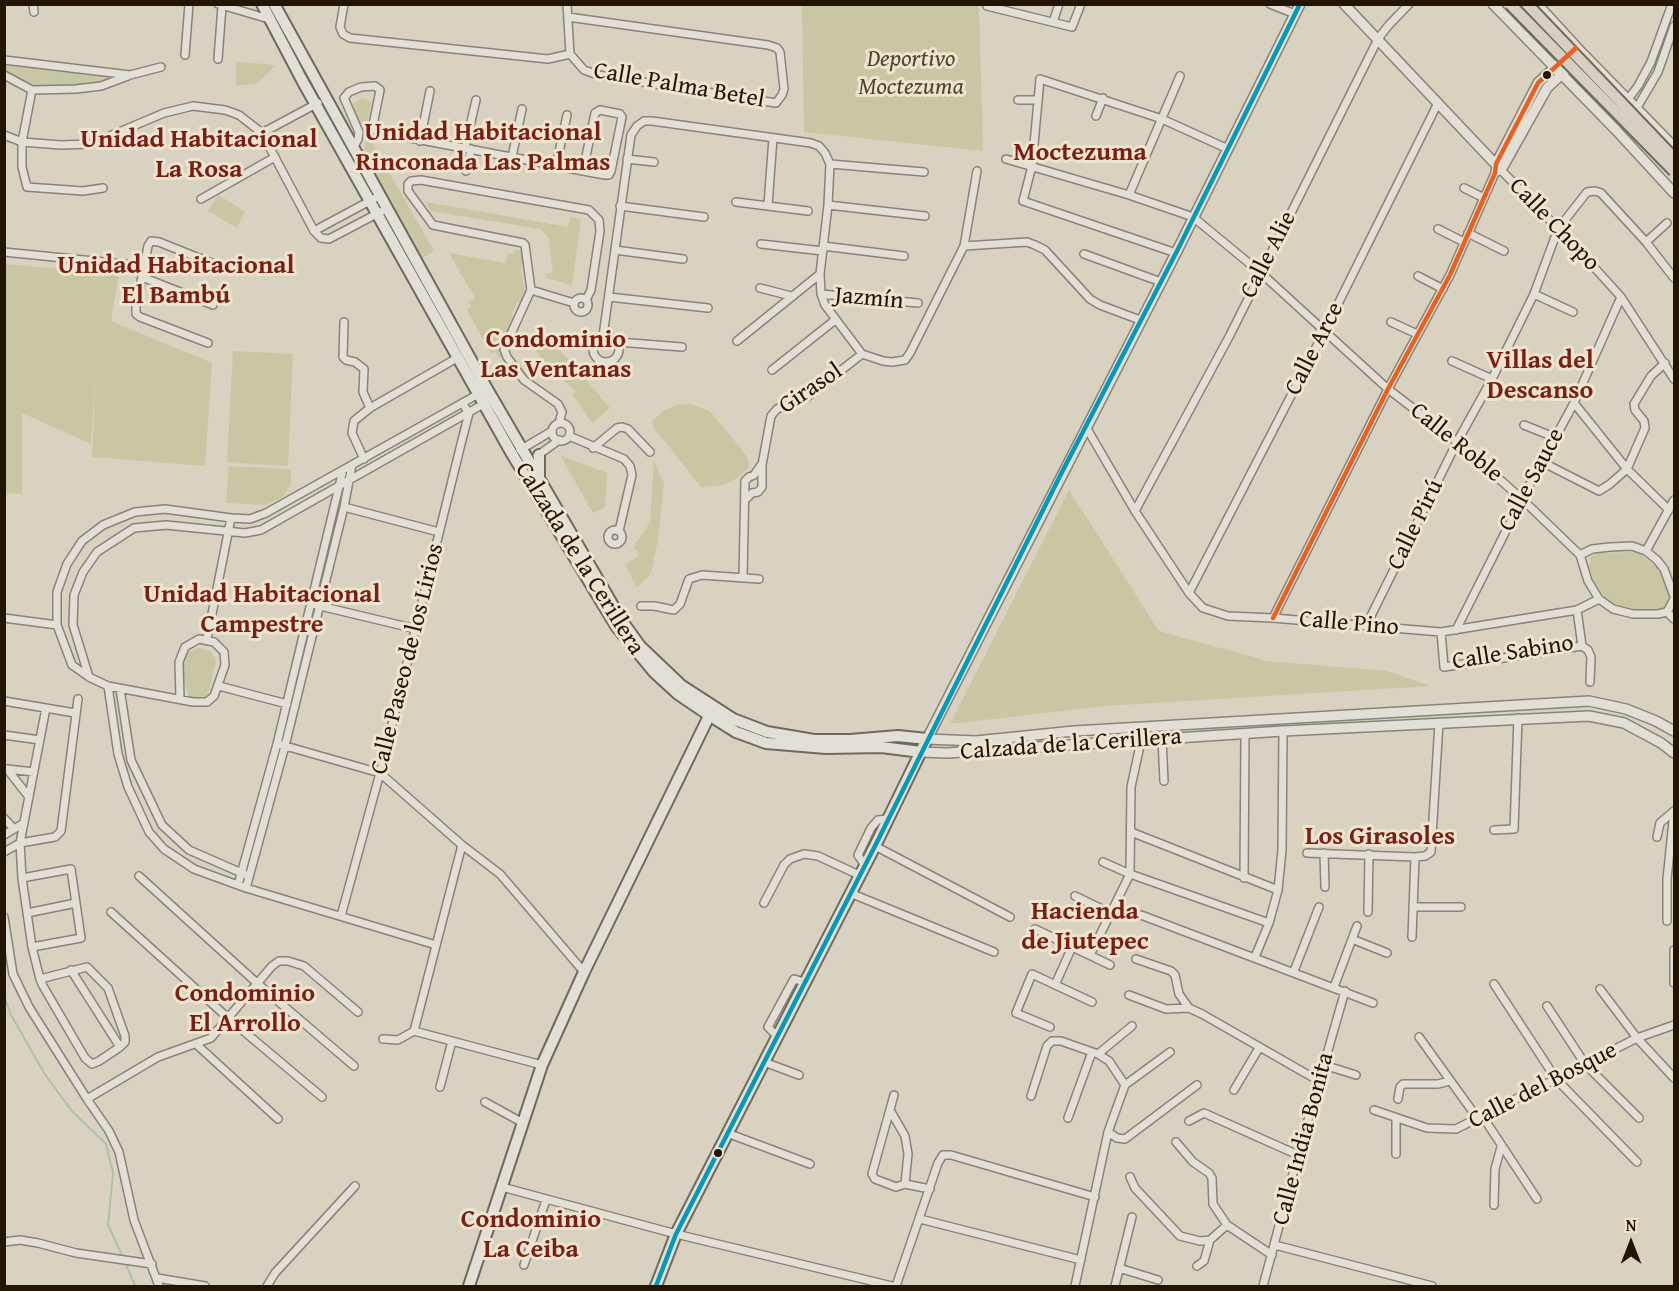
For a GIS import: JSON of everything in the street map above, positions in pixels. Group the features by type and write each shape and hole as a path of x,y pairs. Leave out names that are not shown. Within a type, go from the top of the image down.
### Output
{"main road":[{"path":"262,4 321,102 353,149 375,198"},
{"path":"274,4 321,102 482,392"},
{"path":"1510,4 1674,171"},
{"path":"1527,4 1674,158"},
{"path":"382,211 457,357 482,392"},
{"name":"Calzada de la Cerillera","path":"482,392 517,451 530,461 622,621 640,646 680,690"},
{"name":"Calzada de la Cerillera","path":"530,461 616,626 654,672 711,711 736,732 766,743 826,748 881,747 921,752"},
{"path":"469,1287 542,1065 584,972 711,711"},
{"name":"Calzada de la Cerillera","path":"711,711 767,732 814,740 898,736 927,739"},
{"path":"656,1287 676,1234 927,739"}],"street":[{"path":"185,55 189,4"},
{"path":"344,4 340,27 343,34 350,38 548,59 570,54 567,4"},
{"path":"1053,22 1059,4"},
{"path":"987,6 1072,27 1081,4"},
{"path":"1270,4 1295,14"},
{"path":"927,739 1140,320 1176,254 1300,4"},
{"name":"Calle Chopo","path":"1344,4 1497,169 1558,229 1621,297 1674,379"},
{"name":"Calle Alie","path":"1136,511 1261,273 1378,39 1409,4"},
{"path":"1493,4 1674,193"},
{"path":"1537,4 1674,147"},
{"path":"1608,122 1628,100 1651,62 1672,4"},
{"path":"218,59 220,5 269,19"},
{"name":"Calle Palma Betel","path":"568,17 777,48 780,52 782,95 776,103 598,75 584,70 570,54"},
{"path":"1616,130 1638,108 1658,72 1674,26"},
{"path":"1274,618 1388,388 1443,289 1538,84 1580,51"},
{"path":"4,60 130,75"},
{"path":"4,75 32,90 76,89 101,86 161,67"},
{"path":"1129,195 1180,75"},
{"path":"1176,254 1023,201 1032,166 1040,79 1162,119 1228,149"},
{"path":"353,149 359,132 344,98 349,92 361,87 375,86 380,90 373,125 375,131 420,141 512,157 556,166 583,171 605,175 610,173 622,117 620,114 600,110 596,113 583,171"},
{"path":"32,90 22,142 22,167 27,187 83,191 104,188"},
{"path":"420,141 430,92"},
{"path":"1096,116 1102,98"},
{"path":"466,171 476,100"},
{"path":"1018,100 1037,100"},
{"path":"261,133 321,102"},
{"name":"Calle Arce","path":"1189,593 1325,330 1438,103"},
{"path":"4,135 22,142 61,145 91,144 164,113 193,106 232,112 261,133 321,238 329,239 382,211"},
{"path":"512,157 522,109"},
{"path":"556,166 567,115"},
{"path":"603,336 631,135 637,126 644,122 652,121 819,146 830,164 820,274 821,294 835,320 861,354 883,361 905,360 964,246 977,171"},
{"path":"768,205 773,138"},
{"path":"201,199 275,157"},
{"path":"627,159 654,162"},
{"path":"1006,159 1129,195 1193,217"},
{"path":"830,164 924,172"},
{"path":"560,423 562,412 558,404 524,380 507,357 504,349 531,290 526,248 523,243 433,225 408,191 408,184 411,181 421,180 589,210 595,214 599,220 600,231 591,290 586,300 588,306 582,313 575,310 574,303"},
{"path":"1464,188 1484,198"},
{"name":"Calle Pirú","path":"1366,626 1457,442 1492,379 1534,294 1558,229 1587,192 1594,191 1601,193 1646,242"},
{"path":"315,231 375,198"},
{"path":"736,202 808,211"},
{"path":"828,205 925,216"},
{"path":"621,206 704,217"},
{"name":"Calle Roble","path":"1193,217 1261,273 1388,388 1457,442 1522,499 1580,555"},
{"path":"1667,223 1646,242 1674,278"},
{"path":"1438,229 1464,242"},
{"path":"1468,233 1504,251"},
{"path":"208,343 136,314 148,246 152,241 214,264"},
{"path":"964,246 1027,242 1035,245 1045,250 1090,299 1140,320"},
{"path":"761,244 904,256"},
{"path":"615,250 683,260"},
{"path":"4,252 144,266"},
{"path":"1084,254 1161,282"},
{"path":"737,340 820,274"},
{"path":"1418,276 1443,289"},
{"path":"142,277 213,305"},
{"path":"760,288 791,296"},
{"path":"531,290 574,303"},
{"name":"Jazmín","path":"821,294 918,303"},
{"path":"1534,294 1573,312"},
{"path":"609,297 708,308"},
{"name":"Calle Sauce","path":"1456,630 1554,437 1574,403 1621,297"},
{"path":"574,303 579,298 586,300"},
{"path":"772,370 835,320"},
{"path":"344,322 343,357 364,369 363,392 370,408"},
{"path":"1391,322 1417,334"},
{"path":"618,342 620,350 616,358 609,363 600,361 594,355 593,346 598,338 603,336 611,337 618,342 682,347"},
{"name":"Girasol","path":"761,479 771,416 777,409 807,397 861,354"},
{"path":"364,459 352,434 354,421 370,408 457,357"},
{"path":"1452,362 1492,379"},
{"path":"1542,462 1588,487 1599,490 1610,484 1627,469 1645,428 1644,421 1635,410 1634,404 1651,376 1665,363"},
{"path":"180,699 179,662 181,654 191,642 207,639 220,646 224,652 225,665 219,686 214,696 207,702 193,702 108,686 72,665 57,625 57,592 67,564 82,542 104,525 135,512 165,509 250,519 266,513 482,392"},
{"path":"89,677 73,625 74,595 83,572 97,552 134,528 166,525 245,533 261,530 488,402"},
{"path":"462,403 468,413"},
{"path":"1574,403 1627,469 1669,510"},
{"name":"Calle Paseo de los Lirios","path":"341,916 380,773 468,413"},
{"path":"517,451 552,431 554,426 560,423 569,428 569,436"},
{"path":"1524,425 1554,437"},
{"path":"593,448 622,427 628,429 650,452"},
{"name":"Calle Pino","path":"1086,427 1136,511 1189,593 1203,608 1228,616 1441,632 1577,610 1599,599"},
{"path":"552,431 559,440"},
{"path":"530,461 559,440 564,440 569,436"},
{"path":"569,436 593,448 624,459 630,466 632,476 619,531"},
{"path":"238,885 281,745 287,704 344,507 352,465"},
{"path":"743,577 746,479 754,475 762,465"},
{"path":"246,888 315,605 343,470"},
{"path":"746,500 762,487 761,479 754,475"},
{"path":"745,487 752,493"},
{"path":"1646,551 1674,500"},
{"path":"344,507 440,532"},
{"path":"207,639 231,518"},
{"path":"1632,546 1646,551 1658,560 1674,598 1667,612 1645,616 1613,609 1599,599 1588,581 1580,555 1592,549 1610,547 1632,546"},
{"path":"641,606 674,610 681,604 689,579 702,575 759,579"},
{"path":"315,605 416,629"},
{"name":"Calle Sabino","path":"1441,632 1444,667 1582,646 1577,610"},
{"path":"1667,612 1674,619"},
{"path":"4,618 57,625"},
{"path":"1582,646 1588,650 1590,657 1590,682"},
{"path":"108,686 118,754 128,787 149,832 164,849 194,869 246,888 436,945"},
{"path":"219,686 287,704"},
{"path":"120,689 131,760 143,790 162,825 189,850 249,876"},
{"path":"4,852 21,843 55,837 61,831 78,699"},
{"path":"4,701 75,713"},
{"name":"Calzada de la Cerillera","path":"927,739 976,741 1074,731 1589,701 1626,710 1656,721 1674,731"},
{"path":"40,979 87,968 108,988 125,1036 125,1042 92,1064 86,1058 40,979 32,947 22,878 21,843 46,708"},
{"name":"Calzada de la Cerillera","path":"921,752 947,753 1283,731 1589,716 1624,723 1661,743 1674,753"},
{"path":"1494,830 1514,829 1518,718"},
{"path":"1306,853 1415,857 1425,856 1431,852 1439,723"},
{"path":"1255,957 1269,923 1278,890 1282,850 1283,731"},
{"path":"1244,878 1245,734"},
{"path":"4,735 40,740"},
{"path":"1162,739 1164,781"},
{"path":"1090,955 1130,874 1131,787 1141,741"},
{"path":"281,745 380,773 462,845 500,874 584,972"},
{"path":"6,769 34,772"},
{"path":"6,769 29,797"},
{"path":"1657,837 1660,823 1674,811 1667,921"},
{"path":"4,818 14,829"},
{"path":"864,864 858,855 871,828 878,820 887,819"},
{"path":"4,835 24,823"},
{"path":"1131,832 1278,890"},
{"path":"414,1031 462,845"},
{"path":"874,846 1010,917"},
{"path":"1324,853 1325,887"},
{"path":"764,903 784,865 790,859 804,854 818,856 859,875"},
{"path":"1368,912 1369,854"},
{"path":"1412,937 1415,857"},
{"path":"1103,862 1130,874 1269,923"},
{"path":"22,878 71,869 76,903 81,938 32,947"},
{"path":"139,876 258,984 354,1066"},
{"path":"850,893 994,952"},
{"path":"1075,896 1110,913"},
{"path":"27,913 76,903"},
{"path":"1294,971 1320,907"},
{"path":"1413,907 1461,907"},
{"path":"111,912 228,1018 322,1097"},
{"path":"1141,915 1294,971 1373,1003"},
{"path":"4,917 14,974 29,1007 109,1131 119,1152 134,1220 159,1287"},
{"path":"1334,987 1357,926"},
{"path":"1035,929 1110,965"},
{"path":"1352,939 1387,953"},
{"path":"1055,985 1072,947"},
{"path":"1674,950 1674,982"},
{"path":"1136,959 1171,971 1175,975 1179,994 1189,1008"},
{"path":"87,1099 158,1057 211,1038 272,966 279,961 304,966 358,1012"},
{"path":"71,970 120,1047"},
{"path":"1050,1027 1016,1013 1032,974 1092,1002"},
{"path":"1494,984 1556,1079 1637,1162"},
{"path":"1600,989 1636,1038 1674,1078"},
{"name":"Calle India Bonita","path":"1263,1287 1345,991"},
{"path":"1129,995 1166,1009 1189,1008 1319,1081"},
{"path":"1547,1006 1585,1064 1639,1118"},
{"name":"Calle del Bosque","path":"1374,1110 1427,1128 1456,1129 1636,1038 1674,1025"},
{"path":"1068,1118 1095,1053 1132,1026"},
{"path":"383,1039 398,1040 414,1031 542,1065"},
{"path":"1419,1037 1537,1199"},
{"path":"440,1086 453,1041"},
{"path":"1031,1096 1047,1046 1052,1041 1061,1041 1095,1053 1109,1061 1125,1085"},
{"path":"196,1044 278,1119"},
{"path":"1234,1090 1258,1048"},
{"path":"1075,1287 1108,1132 1125,1085 1170,1052"},
{"path":"764,1062 799,1075"},
{"path":"1324,1065 1356,1075"},
{"path":"1398,1099 1400,1087 1403,1084 1438,1084 1450,1081"},
{"path":"1108,1132 1117,1138 1125,1139 1197,1085"},
{"path":"894,1095 872,1174 875,1179 888,1185 896,1187 904,1184 930,1189"},
{"path":"484,1102 523,1123"},
{"path":"890,1110 905,1136 908,1154 904,1184"},
{"path":"1189,1121 1204,1113 1298,1155"},
{"path":"1396,1118 1396,1154"},
{"path":"885,1128 899,1125"},
{"path":"727,1133 810,1164"},
{"path":"1176,1142 1193,1162 1209,1173 1212,1178 1213,1204 1227,1225 1272,1255"},
{"path":"1494,1205 1495,1169 1501,1147"},
{"path":"502,1187 676,1234 894,1287 938,1163 944,1155 951,1155 1095,1197"},
{"path":"1130,1177 1135,1188 1180,1236 1200,1241 1210,1240"},
{"path":"267,1287 274,1273 355,1186"},
{"path":"524,1265 546,1200"},
{"path":"1115,1287 1132,1217"},
{"path":"920,1219 1081,1260"},
{"path":"1197,1266 1204,1260 1210,1240 1227,1225"},
{"path":"4,1242 20,1240 76,1253 152,1264"},
{"path":"1275,1245 1432,1287"},
{"path":"1119,1268 1158,1280"},
{"path":"157,1278 205,1287"}],"green space":[{"name":"Deportivo Moctezuma","path":"802,5 977,5 979,8 983,151 804,132"},
{"path":"236,62 276,65 257,83 236,86"},
{"path":"4,65 117,78 89,85 49,88 30,85 10,74 5,70"},
{"path":"363,98 371,102 366,132 434,251 418,261 362,159 366,140 349,106"},
{"path":"218,195 245,211 237,228 208,211"},
{"path":"426,202 568,227 570,217 581,219 572,285 546,278 545,274 553,273 549,239 540,229 430,211"},
{"path":"514,250 524,250 526,264 521,265 524,290 528,290 522,304 517,302 511,315 516,317 500,359 495,351 491,354 467,310 471,307 468,302 475,298 449,253 505,263 508,253 512,254"},
{"path":"4,264 119,274 111,321 212,363 205,466 92,457 96,367 91,444 22,413 22,494 5,493"},
{"path":"551,341 610,408 592,423 573,395 575,391 556,373 552,376 536,350"},
{"path":"233,351 293,354 288,466 227,462"},
{"path":"691,404 710,411 747,456 749,467 737,478 724,485 701,487 654,428 652,421 663,411 677,405"},
{"path":"560,455 607,473 605,507 593,513"},
{"path":"654,460 664,484 658,540 651,573 637,588 625,564 639,556 634,547 650,522"},
{"path":"229,466 291,469 291,484 283,497 266,505 226,503"},
{"path":"1069,490 1159,631 1267,661 1388,671 1430,686 1105,706 950,724"},
{"path":"1637,552 1656,566 1672,592 1673,597 1668,607 1661,612 1627,610 1605,598 1594,581 1589,568 1590,558 1593,555"},
{"path":"199,648 211,651 216,661 208,694 203,700 192,700 189,697 181,668 186,653"}],"waterway":[{"path":"4,995 11,1015 44,1073 71,1110 106,1144 113,1173 108,1225 123,1257"},
{"path":"125,1262 135,1286"}],"transit line":[{"path":"656,1286 676,1234 875,846 1061,474 1176,253 1300,4"},
{"path":"1273,618 1388,389 1450,275 1495,173 1496,164 1538,83 1576,48"}],"district":[{"name":"Unidad Habitacional Rinconada Las Palmas","path":"483,148"},
{"name":"Moctezuma","path":"1080,153"},
{"name":"Unidad Habitacional La Rosa","path":"199,155"},
{"name":"Unidad Habitacional El Bambú","path":"176,281"},
{"name":"Condominio Las Ventanas","path":"556,355"},
{"name":"Villas del Descanso","path":"1540,376"},
{"name":"Unidad Habitacional Campestre","path":"262,610"},
{"name":"Los Girasoles","path":"1380,837"},
{"name":"Hacienda de Jiutepec","path":"1085,927"},
{"name":"Condominio El Arrollo","path":"245,1009"},
{"name":"Condominio La Ceiba","path":"531,1235"}]}
